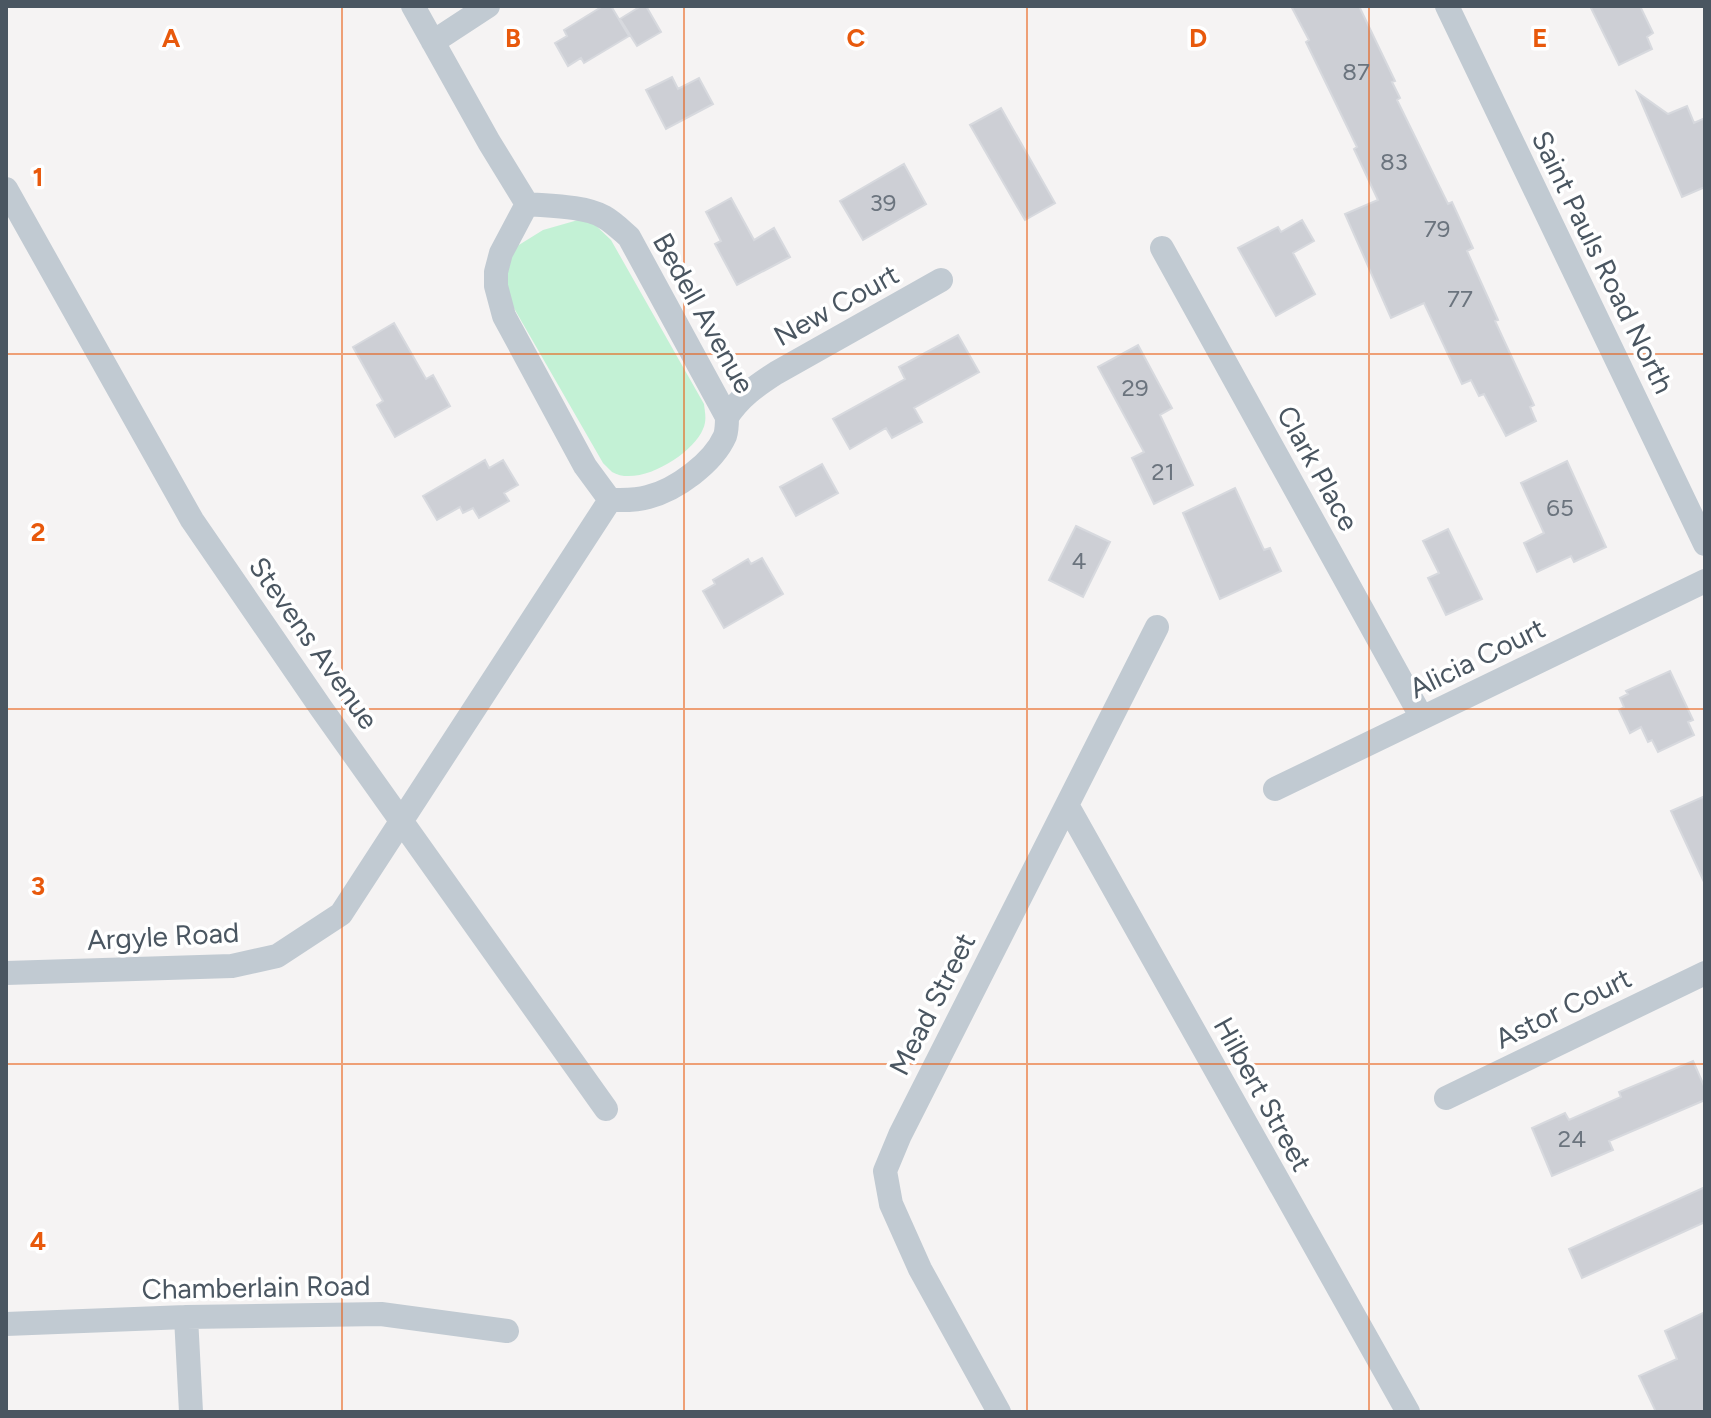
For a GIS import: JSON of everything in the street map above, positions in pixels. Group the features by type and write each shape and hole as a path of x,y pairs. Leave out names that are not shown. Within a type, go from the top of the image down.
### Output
{"street":[{"path":"402,820 610,500 585,466 504,316 496,286 496,272 501,253 527,204 413,6"},
{"path":"433,42 488,6"},
{"name":"Saint Pauls Road North","path":"1447,6 1705,544"},
{"name":"Stevens Avenue","path":"6,189 192,520 321,708 606,1109"},
{"name":"Bedell Avenue","path":"527,204 600,215 629,237 727,417 726,432 702,467 674,486 648,497 610,500"},
{"name":"Clark Place","path":"1162,248 1422,718"},
{"name":"New Court","path":"727,417 744,395 776,373 941,280"},
{"name":"Alicia Court","path":"1275,789 1705,581"},
{"name":"Mead Street","path":"999,1412 920,1269 891,1204 885,1171 900,1135 1157,627"},
{"name":"Hilbert Street","path":"1067,805 1408,1412"},
{"name":"Argyle Road","path":"6,973 232,966 277,956 341,914 402,820"},
{"name":"Astor Court","path":"1446,1098 1705,973"},
{"name":"Chamberlain Road","path":"6,1324 381,1314 507,1331"},
{"path":"186,1317 191,1412"}],"green space":[{"path":"578,220 590,220 611,240 704,404 703,429 688,449 664,466 636,476 612,472 603,463 511,303 505,283 514,248 543,230"}],"building":[{"path":"603,6 611,6 629,36 584,63 581,58 568,66 555,43 567,36 564,30"},
{"path":"646,6 661,32 637,46 620,19"},
{"path":"1291,6 1359,6 1395,81 1392,82 1400,98 1397,100 1473,248 1467,251 1534,405 1530,407 1536,421 1506,436 1484,394 1479,396 1471,380 1462,384 1424,303 1391,318 1345,214 1378,200 1354,149 1357,147"},
{"path":"1590,6 1640,6 1653,33 1647,37 1652,49 1619,65"},
{"path":"672,77 678,89 699,78 713,104 666,129 646,90"},
{"path":"1637,92 1668,114 1687,106 1694,123 1705,118 1705,187 1682,197"},
{"path":"1001,108 1055,203 1025,220 970,125"},
{"path":"904,164 926,204 863,240 840,201"},
{"path":"731,198 754,240 774,228 790,257 737,285 715,244 721,241 706,212"},
{"path":"1302,220 1314,241 1293,253 1315,294 1276,316 1238,248 1278,227 1281,232"},
{"path":"394,323 426,379 433,375 450,406 395,437 377,405 383,401 353,347"},
{"path":"958,335 979,372 914,408 922,422 892,438 886,428 850,449 833,419 905,379 899,367"},
{"path":"1138,345 1172,408 1160,415 1193,485 1154,504 1132,458 1144,452 1098,367"},
{"path":"485,460 489,468 503,460 518,485 504,493 509,501 479,518 473,508 463,513 460,507 437,520 423,496"},
{"path":"1567,461 1606,547 1574,562 1571,556 1537,572 1524,543 1544,533 1521,483"},
{"path":"822,464 838,493 796,516 780,487"},
{"path":"1235,488 1264,550 1270,548 1281,571 1220,599 1183,513"},
{"path":"1076,526 1110,542 1083,597 1049,580"},
{"path":"1448,529 1482,599 1446,615 1428,578 1439,573 1423,541"},
{"path":"762,558 783,594 724,628 703,591 715,584 713,580 748,559 751,564"},
{"path":"1670,671 1693,720 1688,722 1694,735 1658,752 1652,740 1648,742 1641,727 1630,733 1619,710 1624,707 1620,698 1628,694 1626,691"},
{"path":"1705,796 1705,884 1671,811"},
{"path":"1693,1061 1705,1088 1705,1100 1609,1141 1613,1150 1552,1176 1532,1128 1565,1113 1569,1120 1621,1097 1619,1092"},
{"path":"1705,1187 1705,1222 1582,1278 1569,1249"},
{"path":"1705,1312 1705,1412 1656,1412 1639,1376 1677,1359 1665,1331"}]}
